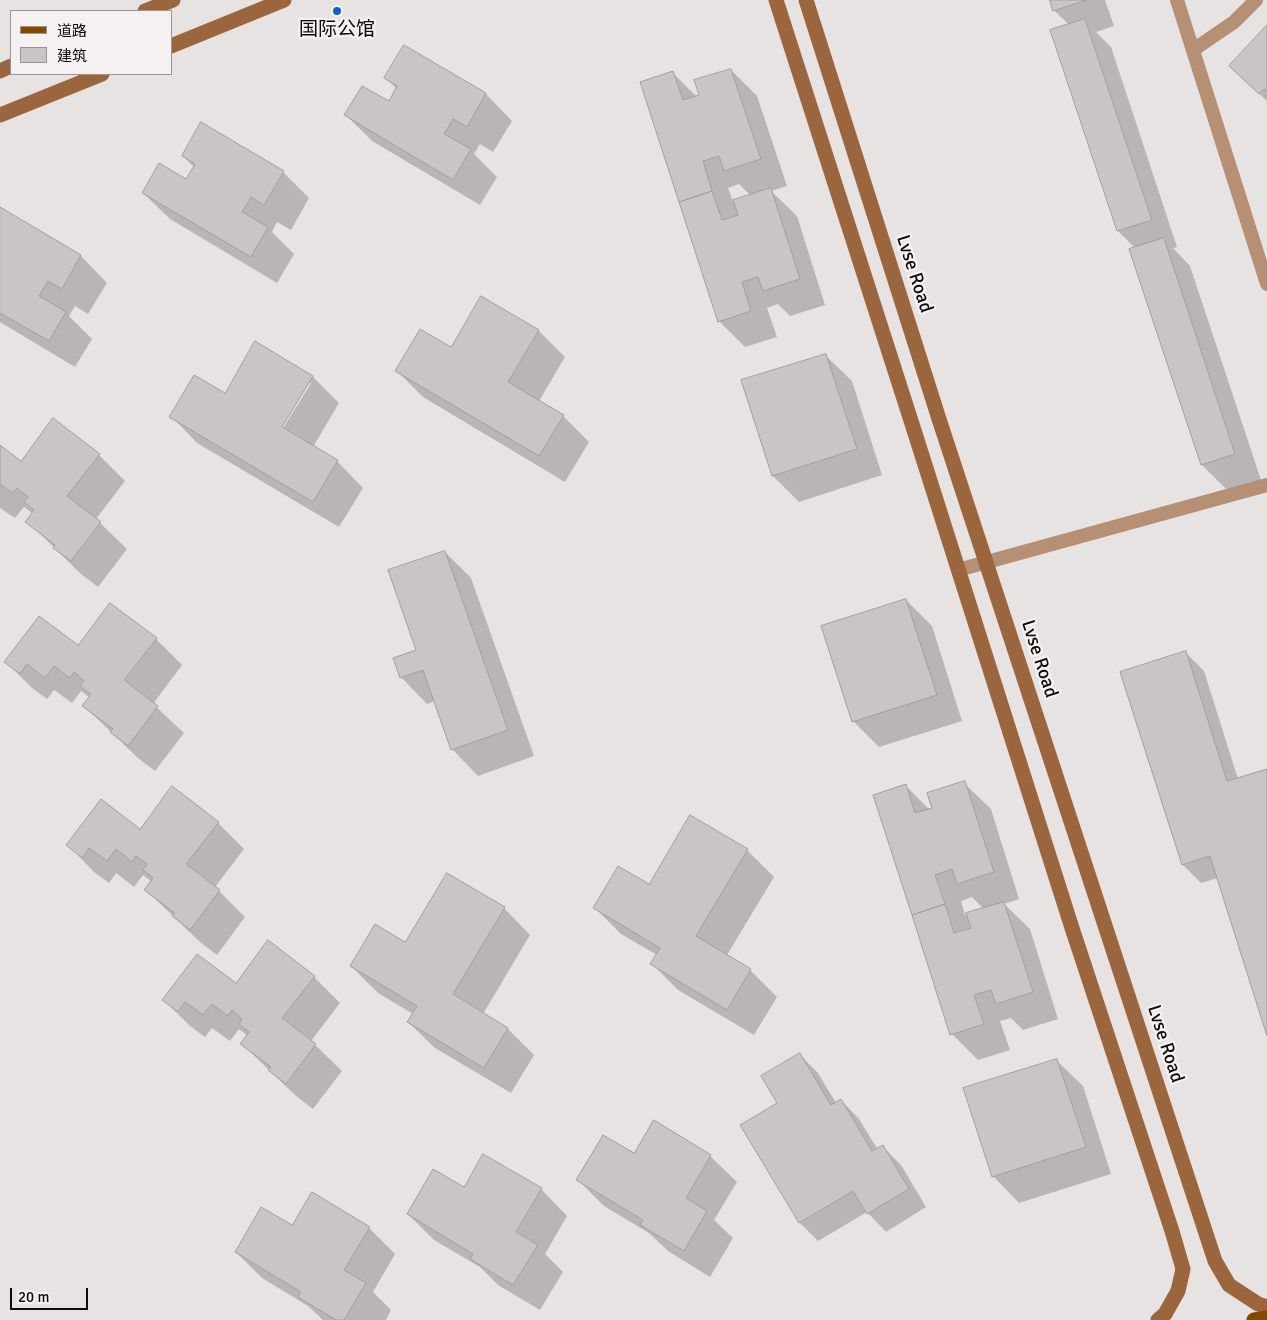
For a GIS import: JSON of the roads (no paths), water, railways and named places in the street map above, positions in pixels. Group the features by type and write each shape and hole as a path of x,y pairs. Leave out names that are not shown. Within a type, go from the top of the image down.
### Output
{"main road":[{"path":"148,10 173,0"},
{"path":"172,46 284,0"},
{"path":"776,0 1072,928 1172,1230 1183,1269 1178,1291 1165,1314 1158,1320"},
{"name":"Lvse Road","path":"806,0 933,400 1215,1261 1229,1285 1258,1304 1267,1307"},
{"path":"0,115 100,75"},
{"path":"1254,1320 1267,1318"}],"lane":[{"path":"1177,0 1267,284"},
{"path":"1193,50 1234,22 1256,0"},
{"path":"958,570 1267,485"}],"place":[{"name":"国际公馆","path":"337,11"}]}
